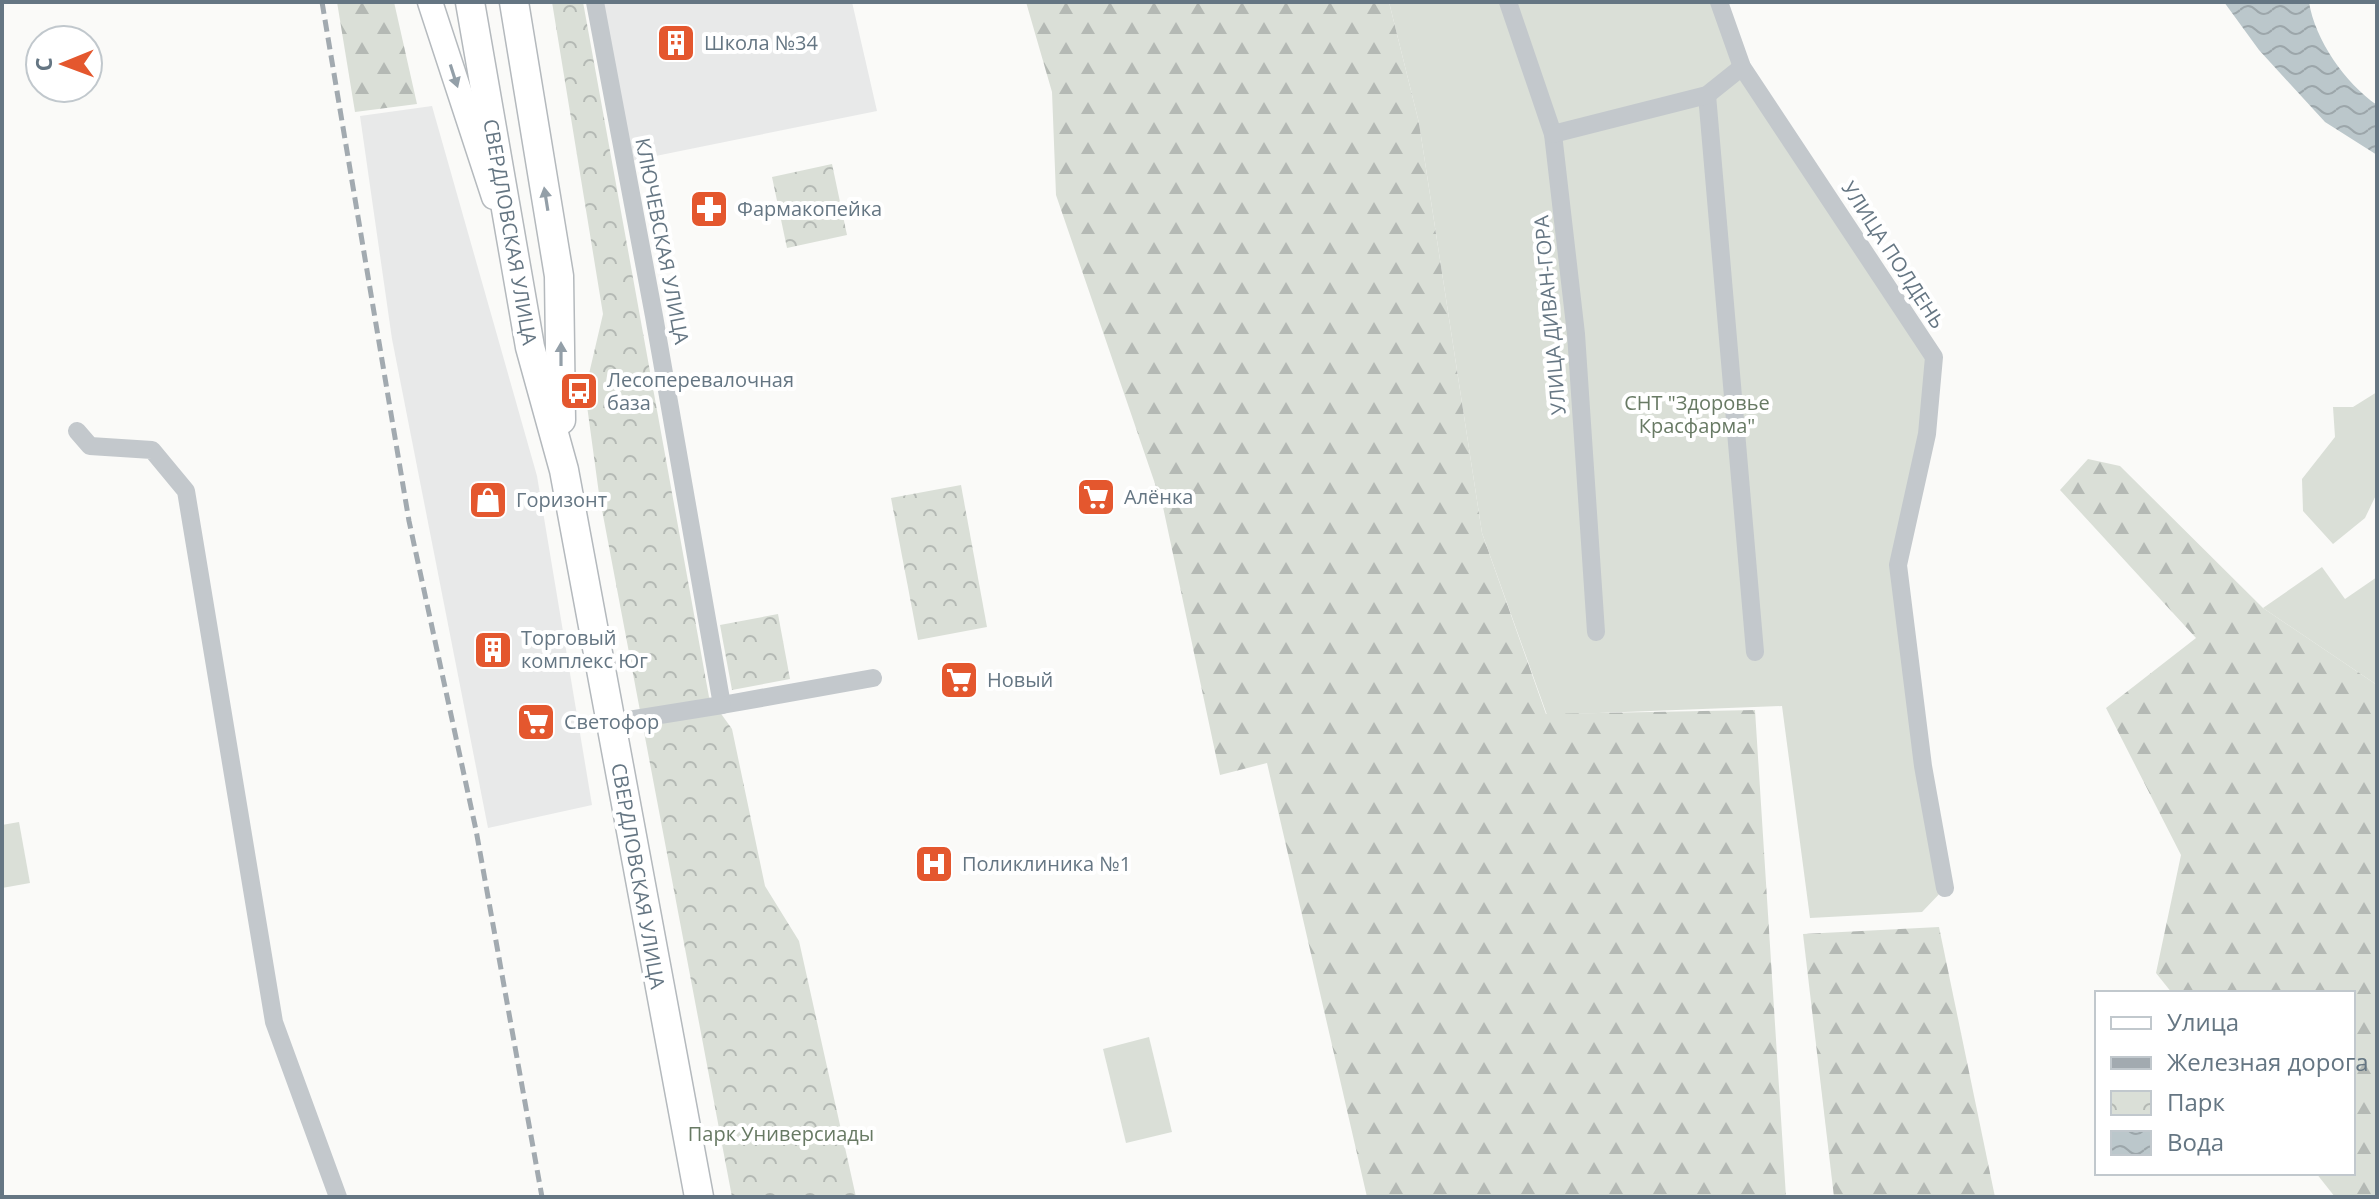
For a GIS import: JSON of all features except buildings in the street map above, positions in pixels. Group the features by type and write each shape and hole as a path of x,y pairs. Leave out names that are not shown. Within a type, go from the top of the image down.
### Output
{"highway":[{"name":"СВЕРДЛОВСКАЯ УЛИЦА","path":"470,2 530,347 561,460 699,1197"},
{"name":"СВЕРДЛОВСКАЯ УЛИЦА","path":"514,2 559,276 561,460"}],"main road":[{"path":"430,2 516,265"}],"street":[{"name":"КЛЮЧЕВСКАЯ УЛИЦА","path":"595,2 732,704"},
{"name":"УЛИЦА ДИВАН-ГОРА","path":"1508,2 1553,134 1576,334 1596,632"},
{"name":"УЛИЦА ПОЛДЕНЬ","path":"1719,2 1742,67 1934,357 1927,434 1898,565 1923,766 1945,888"},
{"path":"1553,134 1707,95 1742,67"},
{"path":"1707,95 1755,652"},
{"path":"77,431 90,446 152,450 186,491 274,1022 338,1197"},
{"path":"610,723 873,678"}],"shaded area":[{"path":"603,2 852,2 877,111 631,161"},
{"path":"432,106 537,476 592,805 488,828 392,339 360,116"}],"green space":[{"path":"337,2 394,2 417,104 355,112"},
{"name":"Парк Универсиады","path":"552,2 583,2 709,697 732,729 765,886 799,941 856,1197 732,1197 599,494 585,391 603,314"},
{"path":"1026,2 1389,2 1419,123 1482,533 1546,714 1755,710 1786,1197 1367,1197 1267,763 1220,775 1163,507 1056,195 1052,92"},
{"name":"СНТ \"Здоровье Красфарма\"","path":"1389,2 1719,2 1742,67 1934,357 1898,565 1945,888 1922,912 1810,918 1782,706 1547,715 1482,533 1419,123"},
{"path":"832,164 847,235 787,248 772,177"},
{"path":"2377,392 2377,493 2365,518 2333,544 2303,511 2302,479 2335,437 2333,407 2353,407"},
{"path":"2088,459 2120,466 2263,608 2377,685 2377,1197 2335,1197 2318,1175 2355,1175 2355,991 2170,991 2156,973 2181,855 2106,708 2196,638 2060,490"},
{"path":"961,485 987,627 918,640 891,498"},
{"path":"2322,567 2345,599 2377,577 2377,685 2263,608"},
{"path":"778,614 790,679 732,690 720,625"},
{"path":"19,822 30,883 2,888 2,825"},
{"path":"1939,927 1995,1197 1834,1197 1803,934"},
{"path":"1149,1037 1172,1132 1126,1143 1103,1049"}],"water":[{"path":"2224,2 2309,2 2318,31 2333,60 2354,85 2377,105 2377,155 2325,122 2259,50"}],"railway":[{"path":"322,2 409,521 476,830 542,1197"}],"place":[{"name":"Школа №34","path":"676,43"},
{"name":"Фармакопейка","path":"709,209"},
{"name":"Лесоперевалочная база","path":"579,391"},
{"name":"Алёнка","path":"1096,497"},
{"name":"Горизонт","path":"488,500"},
{"name":"Торговый комплекс Юг","path":"493,650"},
{"name":"Новый","path":"959,680"},
{"name":"Светофор","path":"536,722"},
{"name":"Поликлиника №1","path":"934,864"}]}
